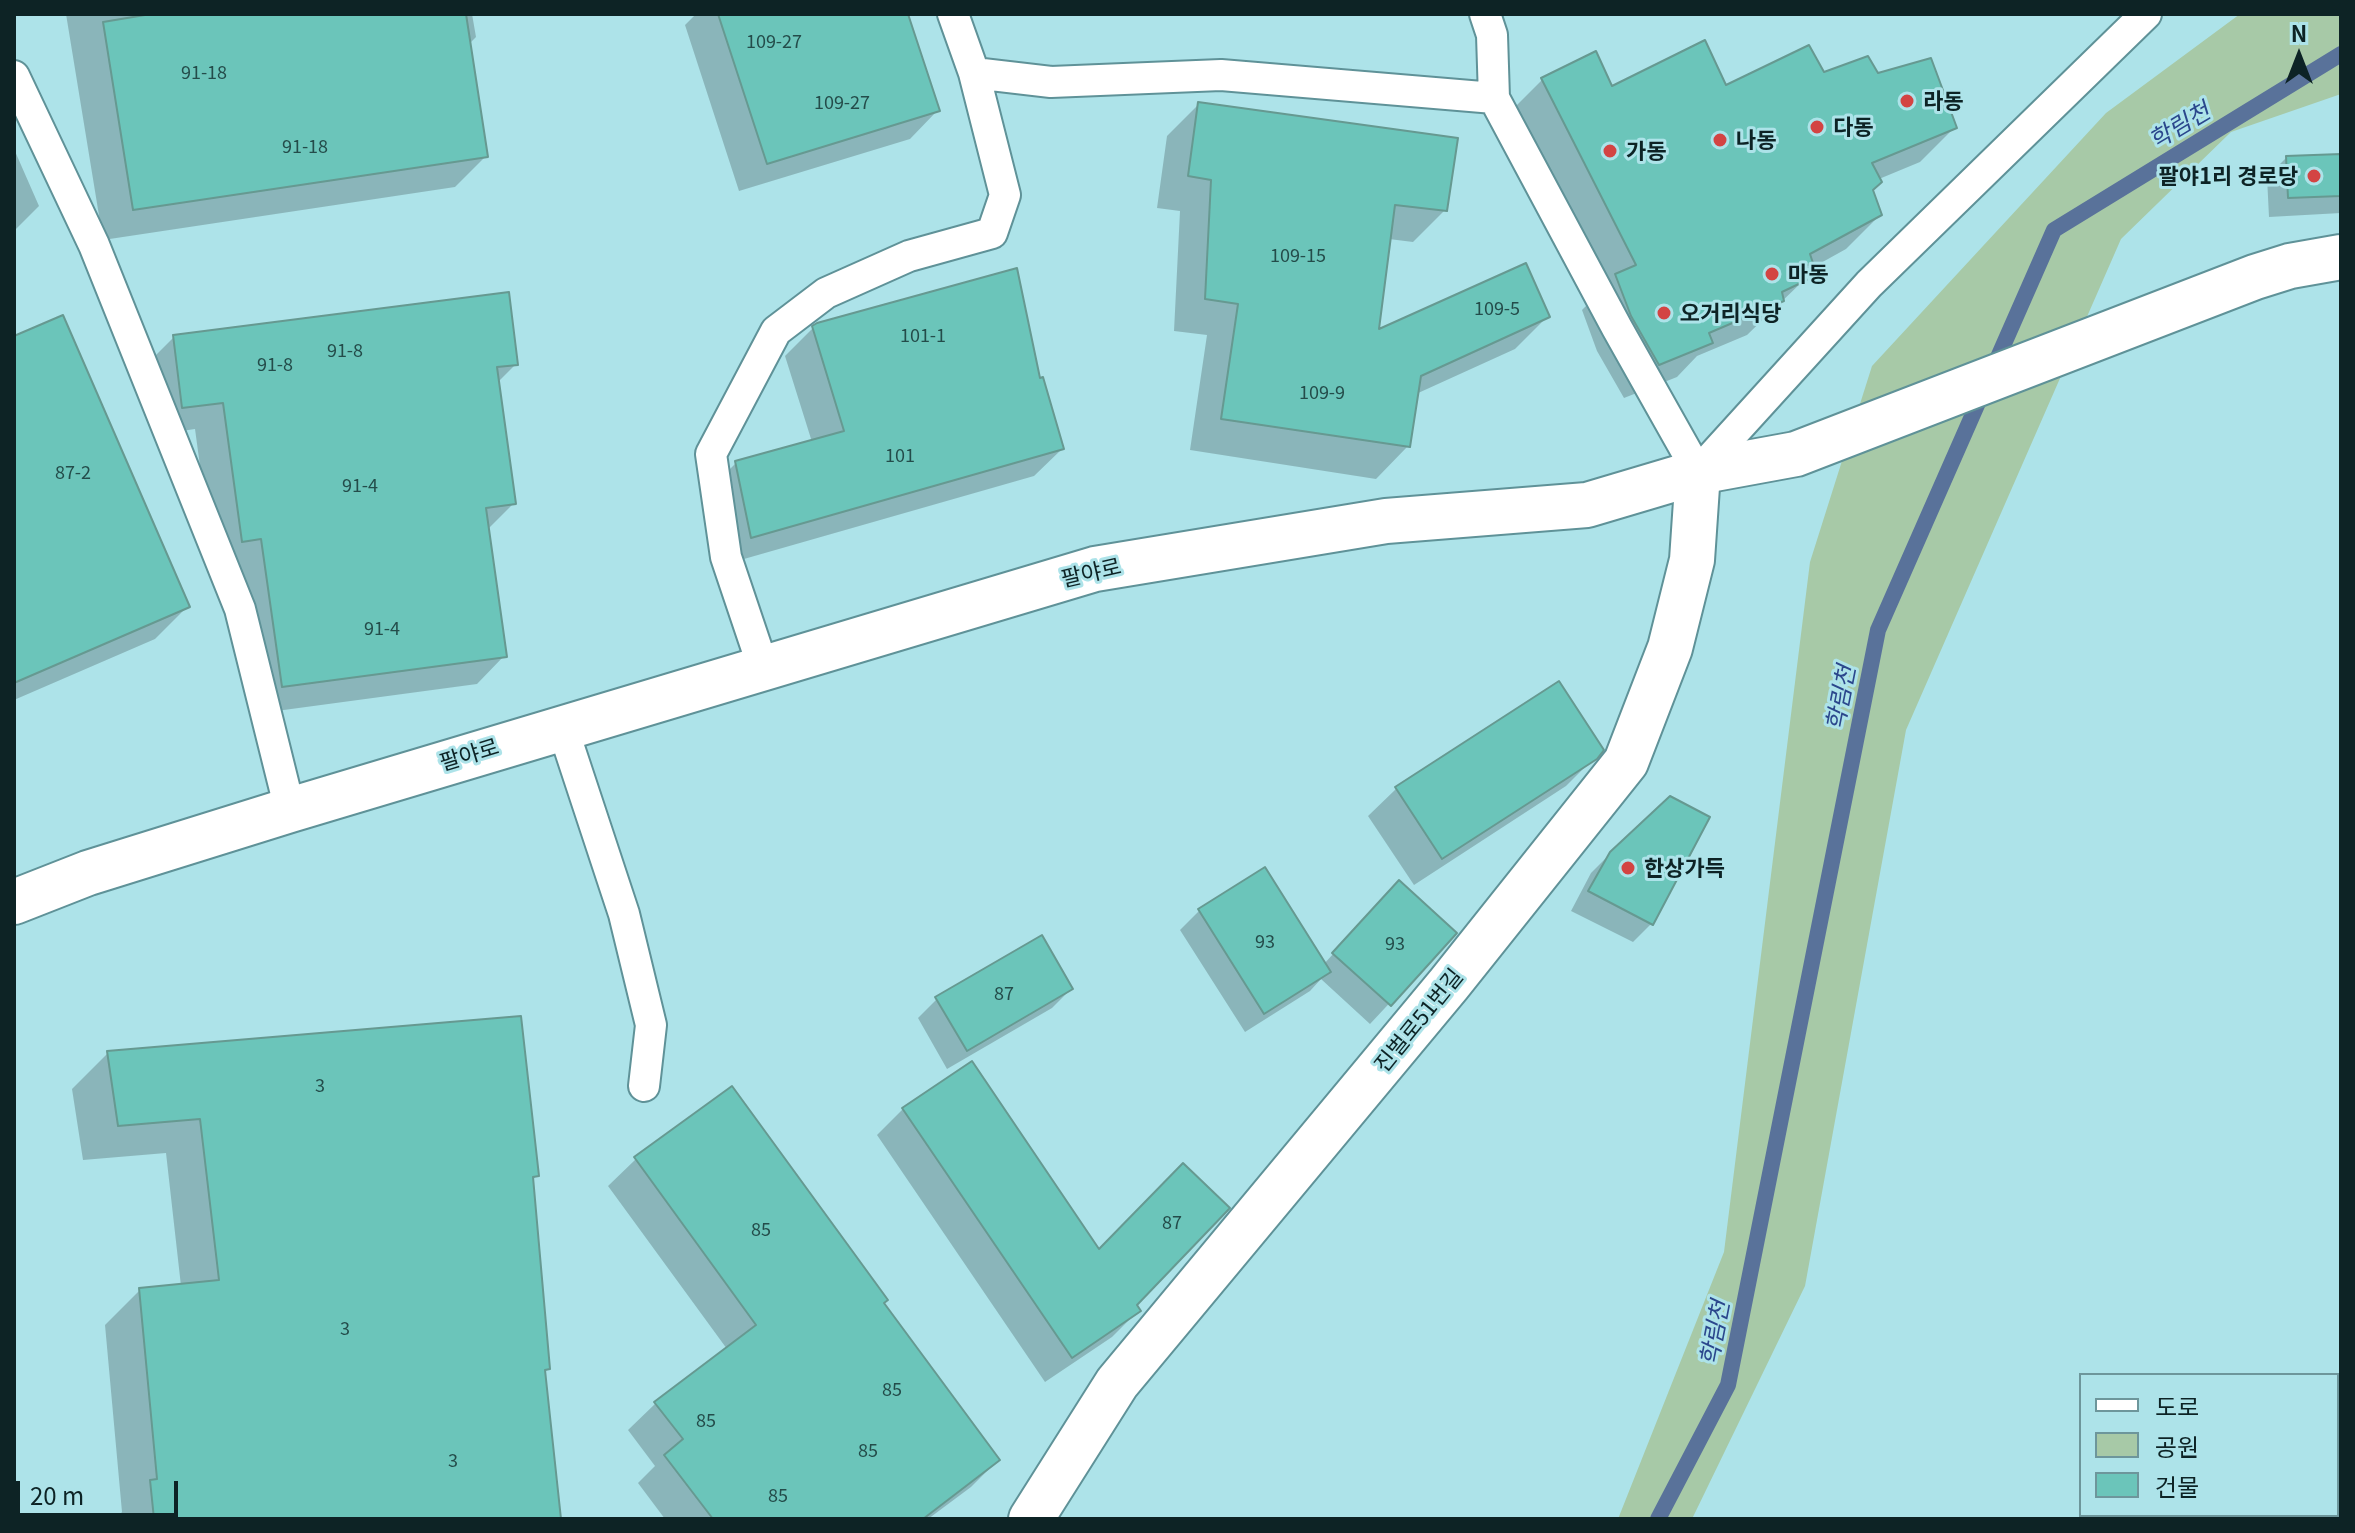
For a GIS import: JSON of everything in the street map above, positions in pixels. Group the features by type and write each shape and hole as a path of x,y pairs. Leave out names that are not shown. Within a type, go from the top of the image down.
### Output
{"street":[{"name":"팔야로","path":"14,902 88,873 562,726 1095,569 1386,521 1587,505 1698,472 1796,454 2255,277 2290,266 2341,257"},
{"name":"진벌로51번길","path":"1031,1519 1117,1383 1449,984 1626,762 1670,648 1692,560 1698,472"}],"lane":[{"path":"763,667 726,557 711,454 776,331 826,293 909,256 992,233 1005,195 974,73 953,14"},
{"path":"1485,14 1492,35 1494,98 1698,472 1869,284 2146,14"},
{"path":"974,73 1051,82 1221,75 1494,98"},
{"path":"14,76 94,245 240,609 290,810"},
{"path":"562,726 624,914 651,1025 644,1086"}],"green space":[{"path":"2240,14 2341,14 2341,94 2231,132 2121,239 1906,730 1805,1286 1692,1519 1618,1519 1724,1252 1810,562 1872,366 2106,113"}],"building":[{"path":"151,14 466,14 488,157 133,210 103,22"},
{"path":"718,14 908,14 940,111 767,164"},
{"path":"1705,40 1726,85 1809,45 1824,72 1868,56 1878,73 1931,58 1957,128 1872,163 1882,182 1873,190 1882,215 1810,254 1813,263 1800,268 1807,280 1782,292 1784,301 1709,333 1713,343 1659,365 1631,316 1615,274 1636,265 1541,78 1596,51 1612,86"},
{"path":"1198,102 1458,138 1447,211 1395,205 1379,329 1526,263 1550,317 1421,376 1410,447 1221,419 1238,304 1205,299 1211,180 1188,176"},
{"name":"팔야1리 경로당","path":"2341,154 2341,196 2288,198 2286,156"},
{"path":"1017,268 1040,378 1043,377 1064,449 751,538 735,461 844,431 812,326"},
{"path":"509,292 518,365 497,367 516,504 486,508 507,657 282,687 261,539 242,542 223,403 182,408 173,335"},
{"path":"63,315 190,607 14,683 14,336"},
{"path":"1559,681 1604,750 1597,759 1442,859 1395,787"},
{"path":"1670,796 1710,817 1653,925 1588,891 1610,852"},
{"path":"1265,867 1331,972 1264,1014 1198,909"},
{"path":"1399,880 1457,933 1391,1006 1332,953"},
{"path":"1042,935 1073,989 967,1051 935,997"},
{"path":"521,1016 539,1176 533,1177 550,1369 545,1370 561,1519 154,1519 150,1480 157,1479 139,1288 219,1280 200,1119 118,1126 107,1051"},
{"path":"972,1061 1099,1249 1183,1163 1230,1208 1137,1305 1141,1311 1072,1358 902,1108"},
{"path":"732,1086 888,1300 884,1303 1000,1460 923,1519 713,1519 664,1455 683,1439 654,1402 756,1325 634,1157"}],"waterway":[{"name":"학림천","path":"1658,1519 1728,1385 1878,630 2054,230 2341,54"}],"place":[{"name":"라동","path":"1907,101"},
{"name":"다동","path":"1817,127"},
{"name":"나동","path":"1720,140"},
{"name":"가동","path":"1610,151"},
{"name":"팔야1리 경로당","path":"2314,176"},
{"name":"마동","path":"1772,274"},
{"name":"오거리식당","path":"1664,313"},
{"name":"한상가득","path":"1628,868"}]}
